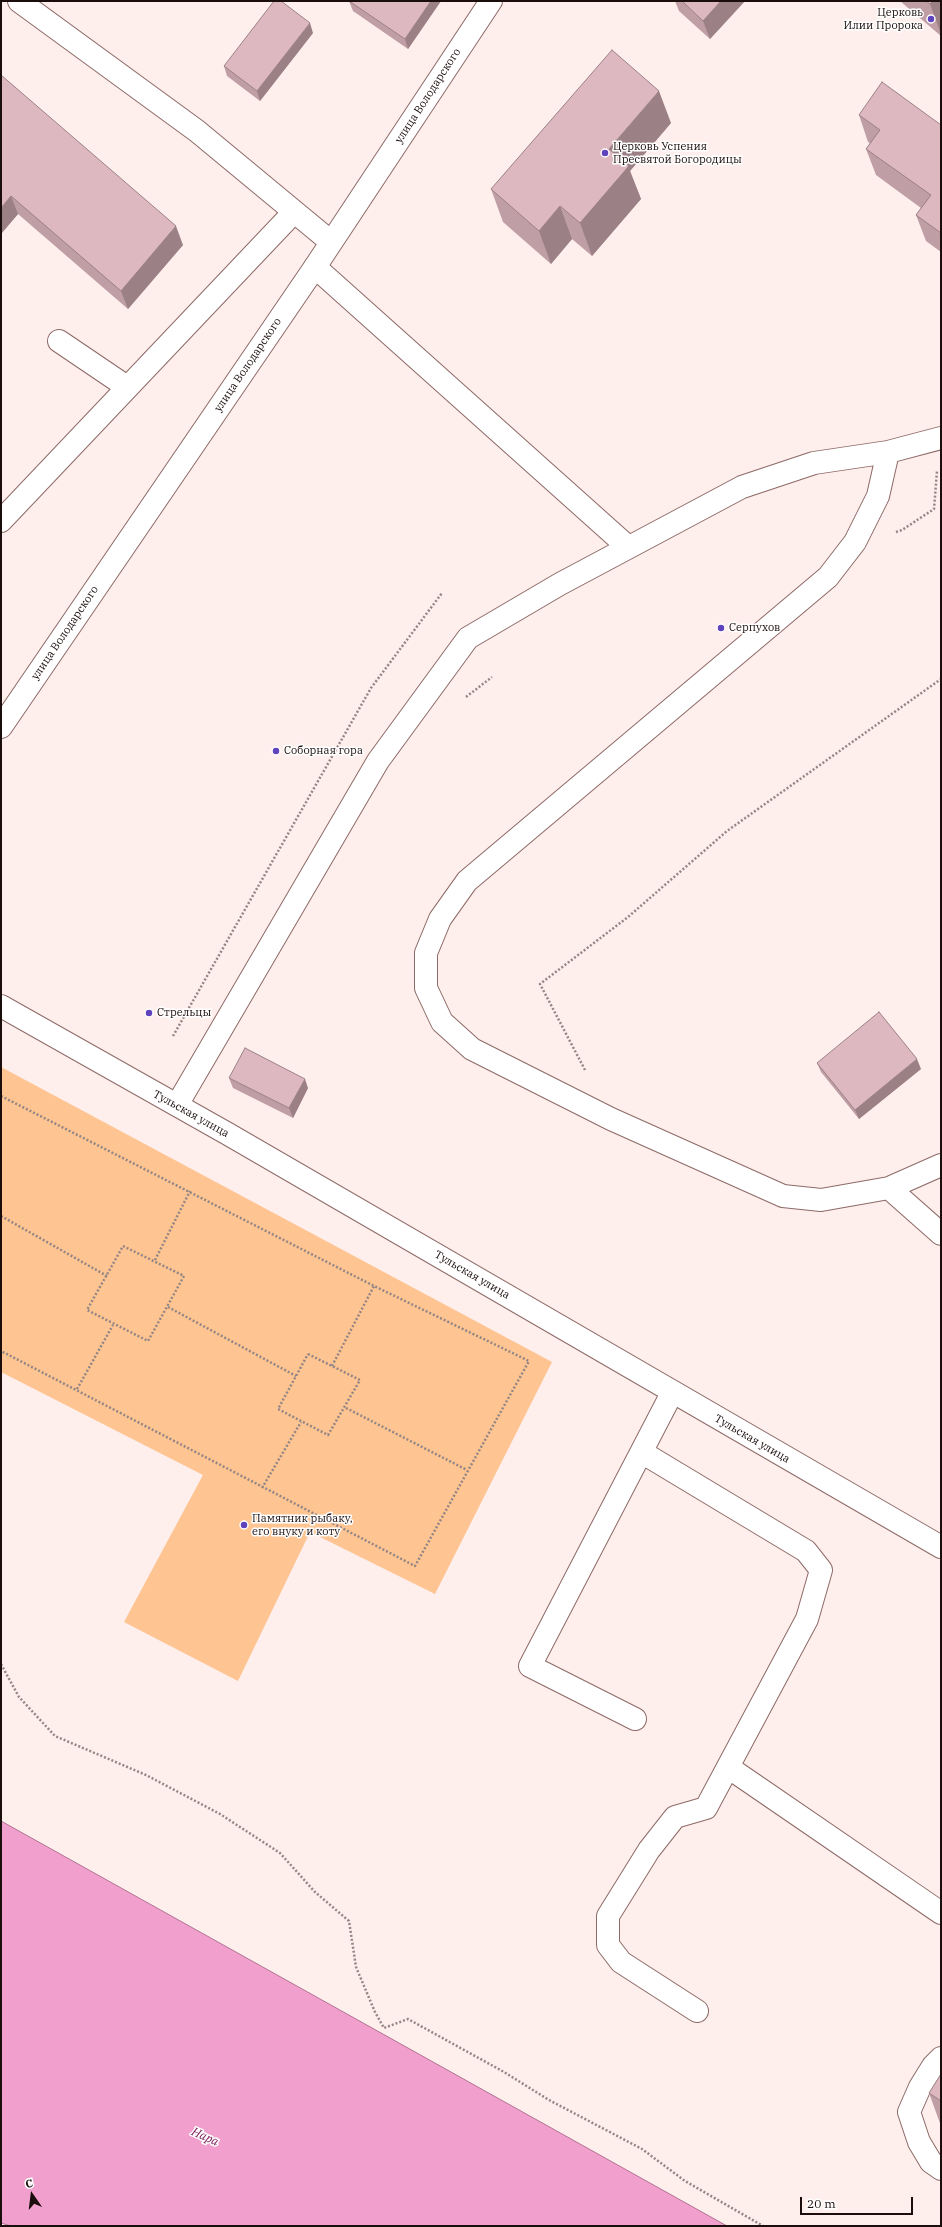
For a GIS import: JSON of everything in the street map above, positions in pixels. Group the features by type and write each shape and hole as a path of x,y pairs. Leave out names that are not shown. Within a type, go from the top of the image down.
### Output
{"street":[{"path":"19,1 197,131 331,242"},
{"name":"улица Володарского","path":"1,727 315,267 491,1"},
{"path":"1,521 294,212"},
{"path":"315,267 628,547"},
{"path":"59,341 127,387"},
{"path":"177,1105 378,761 468,638 560,584 742,487 814,463 888,452 941,438"},
{"path":"888,452 878,496 855,542 828,577 467,881 440,919 426,953 426,988 442,1022 472,1049 611,1119 783,1196 820,1200 889,1188 941,1165"},
{"name":"Тульская улица","path":"1,1006 177,1105 551,1320 672,1393 941,1547"},
{"path":"889,1188 941,1234"},
{"path":"635,1719 530,1666 643,1453 672,1393"},
{"path":"643,1453 806,1551 821,1570 807,1619 706,1808 675,1817 649,1850 608,1916 608,1945 621,1962 697,2011"},
{"path":"728,1767 941,1913"},
{"path":"941,2058 933,2066 923,2082 909,2112 919,2142 931,2162 941,2169"}],"path":[{"path":"855,542 902,530 934,509 941,438"},
{"path":"173,1036 371,688 442,593"},
{"path":"586,1072 540,984 628,917 728,832 941,679"},
{"path":"1,1096 374,1286 529,1362 467,1470 415,1566 262,1488 77,1389 1,1351"},
{"path":"155,1260 190,1192"},
{"path":"1,1216 107,1276"},
{"path":"123,1246 155,1260 184,1276 148,1341 113,1325 87,1310 123,1246"},
{"path":"332,1366 374,1286"},
{"path":"168,1307 296,1376"},
{"path":"77,1389 113,1325"},
{"path":"308,1354 332,1366 360,1380 346,1408 328,1435 301,1422 278,1408 308,1354"},
{"path":"346,1408 467,1470"},
{"path":"262,1488 301,1422"},
{"path":"1,1664 19,1697 55,1736 152,1779 220,1814 280,1853 314,1892 349,1921 356,1967 384,2028 408,2019 504,2072 549,2100 642,2149 685,2181 763,2226"}],"shaded area":[{"path":"1,1067 552,1362 435,1594 310,1532 238,1681 124,1622 203,1475 1,1372"}],"water":[{"name":"Нара","path":"1,1821 727,2226 11,2226 1,2223"}],"building":[{"path":"274,1 281,1 310,23 257,91 224,66"},
{"path":"349,1 431,1 405,39"},
{"path":"682,1 721,1 703,21"},
{"path":"926,1 933,1 930,4"},
{"path":"612,50 659,91 609,149 629,166 580,223 560,206 539,231 491,189"},
{"path":"1,75 176,226 121,291 11,196 1,208"},
{"path":"882,82 941,125 941,233 916,215 931,195 866,149 880,130 859,115"},
{"path":"879,1012 917,1059 855,1110 817,1063"},
{"path":"245,1048 305,1079 289,1108 229,1078"},
{"path":"941,2074 941,2101 929,2093"}],"place":[{"name":"Церковь Илии Пророка","path":"931,19"},
{"name":"Церковь Успения Пресвятой Богородицы","path":"605,153"},
{"name":"Серпухов","path":"721,628"},
{"name":"Соборная гора","path":"276,751"},
{"name":"Стрельцы","path":"149,1013"},
{"name":"Памятник рыбаку, его внуку и коту","path":"244,1525"}]}
